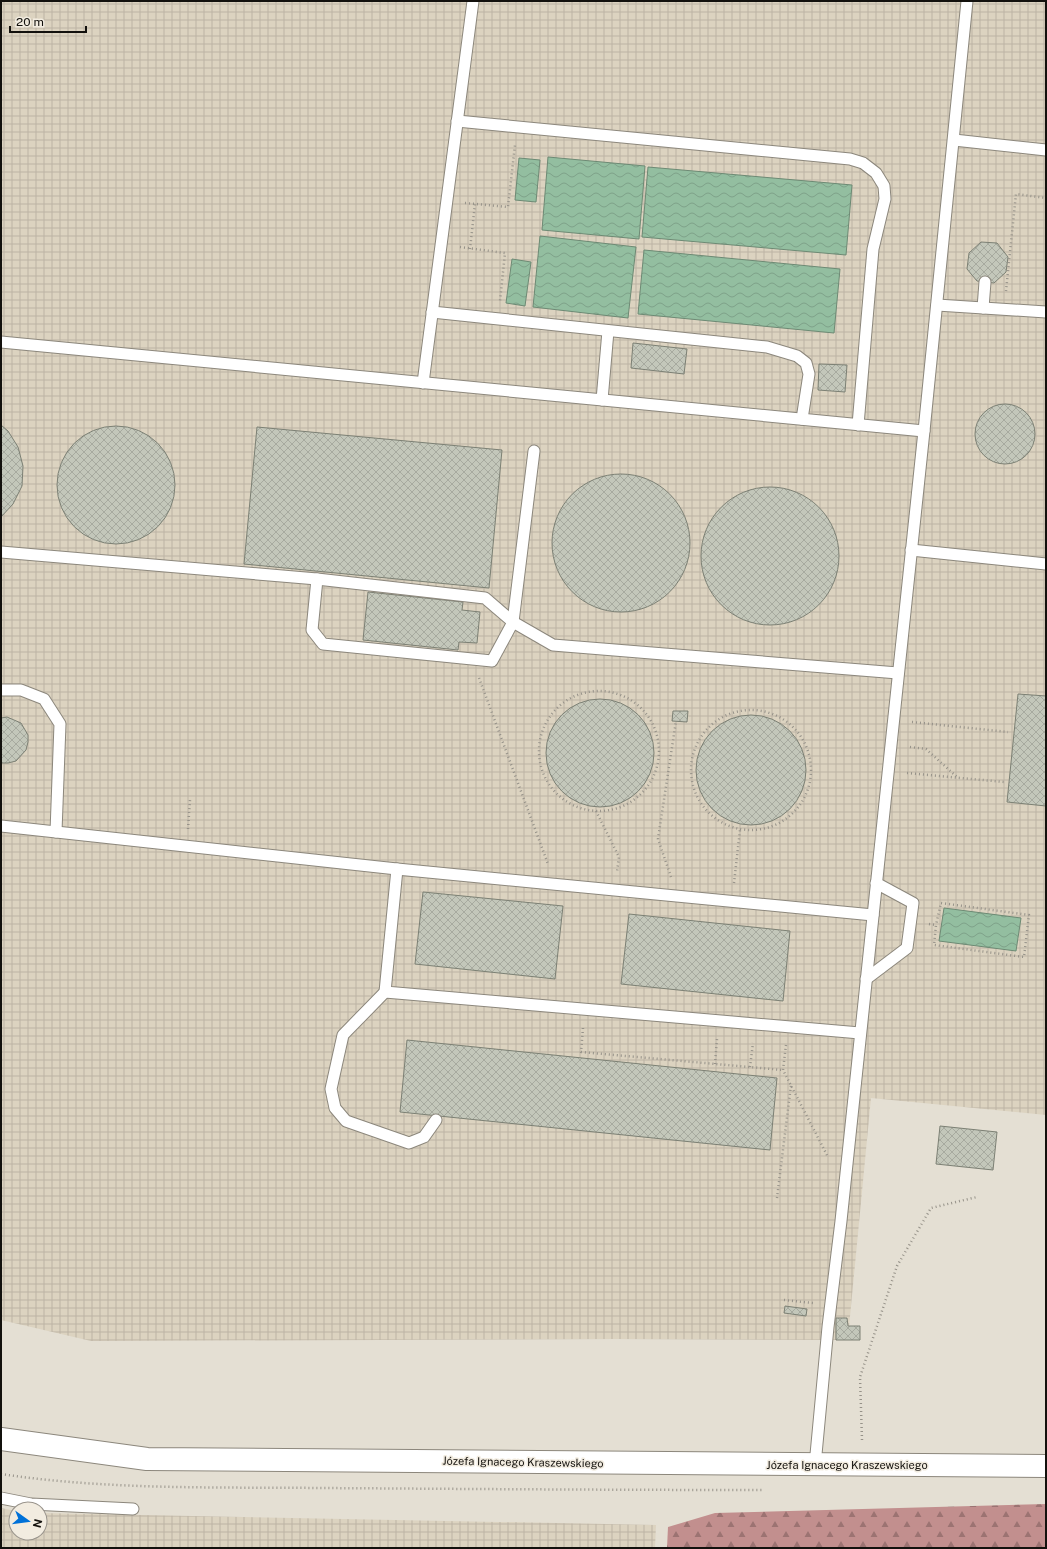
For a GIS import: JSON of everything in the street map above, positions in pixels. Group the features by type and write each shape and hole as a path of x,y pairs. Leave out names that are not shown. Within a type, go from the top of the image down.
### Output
{"street":[{"name":"Józefa Ignacego Kraszewskiego","path":"1,1439 147,1459 1046,1466"}],"lane":[{"path":"423,383 473,1"},
{"path":"815,1465 924,431 967,1"},
{"path":"457,121 850,159 863,163 876,173 884,186 885,199 873,249 858,425"},
{"path":"954,140 1046,150"},
{"path":"983,308 985,282"},
{"path":"937,305 1046,312"},
{"path":"432,312 767,347 797,356 806,363 809,374 802,419"},
{"path":"602,400 608,330"},
{"path":"1,342 924,431"},
{"path":"317,579 312,630 323,644 492,661 513,622 534,451"},
{"path":"911,550 1046,564"},
{"path":"1,552 317,579 485,598 513,622 553,645 898,673"},
{"path":"1,690 21,690 44,699 60,724 56,832"},
{"path":"1,826 397,869 873,915"},
{"path":"397,869 385,992 343,1035 331,1089 335,1108 346,1120 409,1142 424,1137 436,1120"},
{"path":"866,979 907,948 913,903 876,884"},
{"path":"385,992 860,1033"},
{"path":"1,1498 31,1504 133,1509"}],"path":[{"path":"446,201 508,207 517,127"},
{"path":"1004,309 1016,194 1046,198"},
{"path":"470,249 475,204"},
{"path":"441,245 504,253 498,319"},
{"path":"476,660 476,669 551,872 550,884"},
{"path":"608,691 626,697 642,708 653,724 659,742 659,761 653,779 642,795 626,806 608,811 595,811 588,811 572,806 558,796 548,783 541,768 539,751 542,734 548,719 559,706 573,697 589,692 608,691"},
{"path":"740,710 760,710 778,716 793,727 804,743 810,761 810,780 804,798 793,814 777,825 759,830 740,830 724,824 710,815 699,802 692,787 690,770 692,753 699,738 710,725 724,716 740,710"},
{"path":"894,719 1008,732"},
{"path":"676,721 658,839 678,896"},
{"path":"907,747 926,749 958,778"},
{"path":"905,773 1004,782"},
{"path":"186,846 190,800"},
{"path":"595,811 619,857 614,890"},
{"path":"732,902 740,830"},
{"path":"940,903 1029,915 1024,957 934,945 936,925 940,903"},
{"path":"911,920 936,925"},
{"path":"584,1009 581,1052 783,1070"},
{"path":"715,1064 719,1021"},
{"path":"750,1067 755,1024"},
{"path":"788,1027 783,1070 829,1159"},
{"path":"777,1198 791,1085"},
{"path":"863,1465 860,1377 897,1266 932,1208 977,1197"},
{"path":"784,1300 831,1306"}],"shaded area":[{"path":"1,1 1046,1 1046,1115 871,1098 849,1327 847,1318 836,1318 836,1340 615,1339 91,1341 1,1320"},
{"path":"1,1508 8,1509 8,1541 48,1541 48,1513 656,1525 655,1548 1,1548"}],"green space":[{"path":"1046,1504 1046,1548 667,1548 668,1527 715,1513"}],"water":[{"path":"548,157 645,166 639,239 542,230"},
{"path":"519,158 540,160 536,202 515,200"},
{"path":"648,167 852,185 846,255 642,237"},
{"path":"540,236 636,247 628,318 533,307"},
{"path":"644,250 840,269 834,333 638,314"},
{"path":"512,259 531,262 525,306 506,303"},
{"path":"944,908 1021,918 1016,951 939,941"}],"building":[{"path":"981,242 997,243 1008,257 1006,272 994,283 977,281 967,269 969,253"},
{"path":"633,343 687,349 684,374 631,368"},
{"path":"819,364 847,365 845,392 818,390"},
{"path":"999,404 1011,404 1022,409 1030,417 1035,428 1033,446 1022,459 1011,464 999,464 988,459 980,451 975,440 975,428 980,417 988,409"},
{"path":"1,425 8,431 18,447 23,466 22,486 13,504 1,517"},
{"path":"116,426 127,427 139,431 158,443 170,462 174,474 174,496 170,508 158,527 139,539 127,543 116,544 105,543 93,539 74,527 62,508 58,496 57,485 58,474 62,462 74,443 93,431 105,427"},
{"path":"257,427 502,450 489,588 244,564"},
{"path":"614,474 628,474 647,479 670,494 685,517 689,530 689,556 685,569 670,592 647,607 628,612 614,612 595,607 572,592 557,569 552,550 552,536 557,517 572,494 595,479"},
{"path":"770,487 796,492 819,507 834,530 839,556 834,582 819,605 796,620 770,625 744,620 721,605 706,582 701,556 706,530 721,507 744,492"},
{"path":"368,592 463,602 462,610 480,612 477,643 459,642 458,650 363,640"},
{"path":"1018,694 1046,696 1046,806 1007,802"},
{"path":"600,699 621,703 638,715 650,732 654,753 650,774 638,791 621,803 600,807 579,803 562,791 550,774 546,753 550,732 562,715 579,703"},
{"path":"673,711 688,711 687,722 672,721"},
{"path":"751,715 772,719 782,724 790,731 797,739 802,749 806,770 802,791 797,801 790,809 782,816 772,821 751,825 730,821 720,816 712,809 705,801 700,791 696,770 700,749 705,739 712,731 720,724 730,719"},
{"path":"7,717 21,723 28,735 28,742 26,750 16,761 1,763 1,718"},
{"path":"423,892 563,906 555,979 415,964"},
{"path":"629,914 790,931 783,1001 621,984"},
{"path":"407,1040 777,1078 770,1150 400,1112"},
{"path":"940,1126 997,1132 993,1170 936,1164"},
{"path":"785,1306 807,1309 806,1316 784,1313"},
{"path":"836,1318 847,1318 848,1326 860,1326 860,1340 836,1340"}]}
